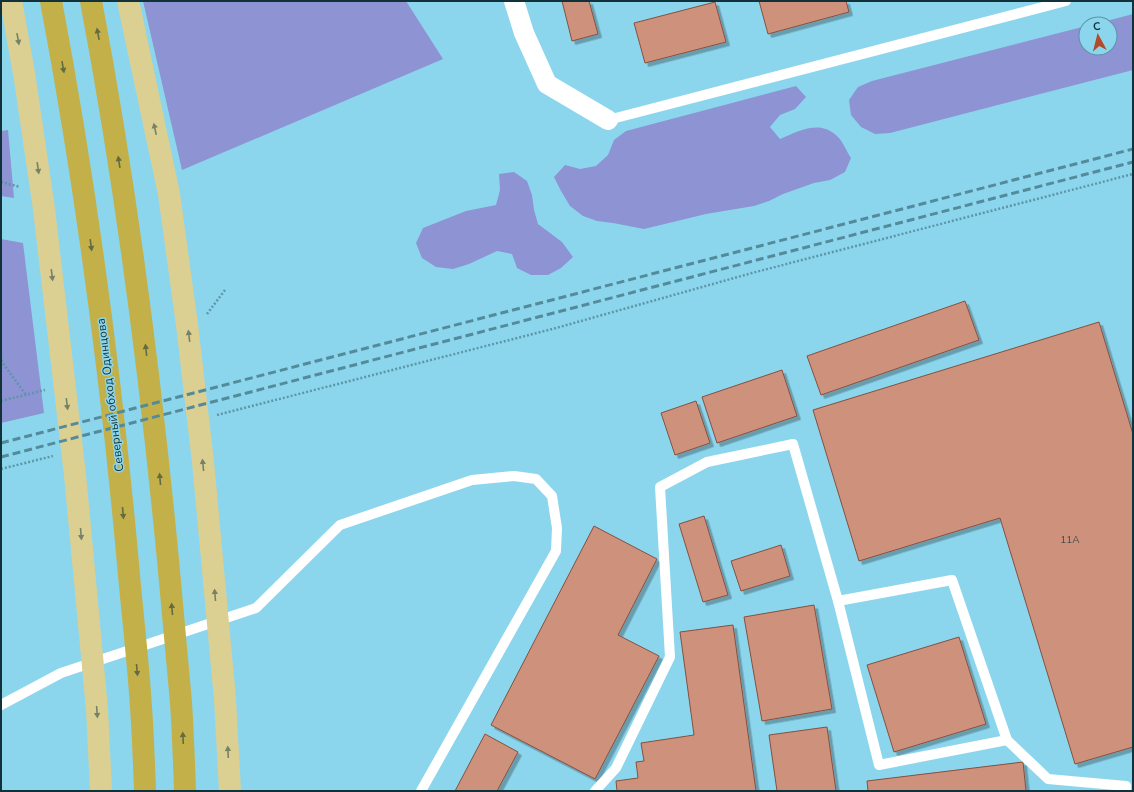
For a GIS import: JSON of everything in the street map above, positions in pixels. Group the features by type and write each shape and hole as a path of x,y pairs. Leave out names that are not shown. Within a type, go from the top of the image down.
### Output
{"highway":[{"name":"Северный обход Одинцова","path":"51,1 86,206 104,336 119,471 141,706 146,791"},
{"path":"91,1 102,57 125,201 143,330 159,467 181,703 186,791"}],"main road":[{"path":"11,1 24,73 44,209 75,475 96,709 101,791"},
{"path":"128,1 169,194 187,325 203,462 225,700 230,791"}],"street":[{"path":"514,1 524,33 547,84 608,120"}],"lane":[{"path":"608,120 1066,1"},
{"path":"595,791 616,768 670,657 660,487 707,462 793,444 838,602 879,765 1007,740"},
{"path":"1,705 61,673 256,608 340,525 472,480 514,476 536,479 552,496 557,528 556,551 421,791"},
{"path":"838,602 952,580 1007,740 1048,778 1126,786 1126,791"}],"path":[{"path":"214,415 556,328 768,269 1133,174"},
{"path":"1,182 21,187"},
{"path":"1,356 2,362 26,395"},
{"path":"1,469 54,455"}],"shaded area":[{"path":"143,1 406,1 443,59 182,170"},
{"path":"1133,14 1133,70 890,133 875,134 861,127 851,115 849,100 858,87 872,81 1078,28 1078,56 1118,56 1118,18"},
{"path":"796,86 806,97 795,109 780,115 770,127 780,139 810,128 824,129 838,137 851,158 845,172 830,180 814,183 754,206 706,214 644,229 597,221 583,216 570,206 554,177 565,165 580,169 596,166 608,155 614,140 626,131"},
{"path":"8,130 14,198 1,196 1,131"},
{"path":"514,172 527,181 532,195 538,224 562,242 573,257 561,268 548,275 531,275 517,268 512,254 497,251 469,264 453,269 436,267 422,258 416,243 423,228 466,211 496,205 500,190 499,174"},
{"path":"1,239 23,243 44,413 1,423"}],"building":[{"path":"562,1 589,1 598,34 572,41"},
{"path":"759,1 846,1 849,12 768,34"},
{"path":"715,2 726,42 645,63 634,23"},
{"path":"965,301 979,340 821,395 807,356"},
{"path":"1099,322 1133,434 1133,747 1075,764 1000,518 859,561 813,410"},
{"path":"782,370 797,416 717,443 702,397"},
{"path":"696,401 710,443 675,455 661,413"},
{"path":"704,516 728,595 703,602 679,524"},
{"path":"594,526 657,559 618,635 659,656 595,779 491,725"},
{"path":"781,545 790,576 741,591 731,561"},
{"path":"814,605 832,709 762,721 744,617"},
{"path":"733,625 756,791 617,791 616,781 638,778 636,762 644,761 641,743 694,735 680,632"},
{"path":"959,637 986,724 894,752 867,665"},
{"path":"827,727 836,791 777,791 769,735"},
{"path":"485,734 518,752 497,791 455,791"},
{"path":"1023,762 1026,791 868,791 867,781"}],"railway":[{"path":"1,443 1133,149"},
{"path":"1,457 1133,162"}]}
